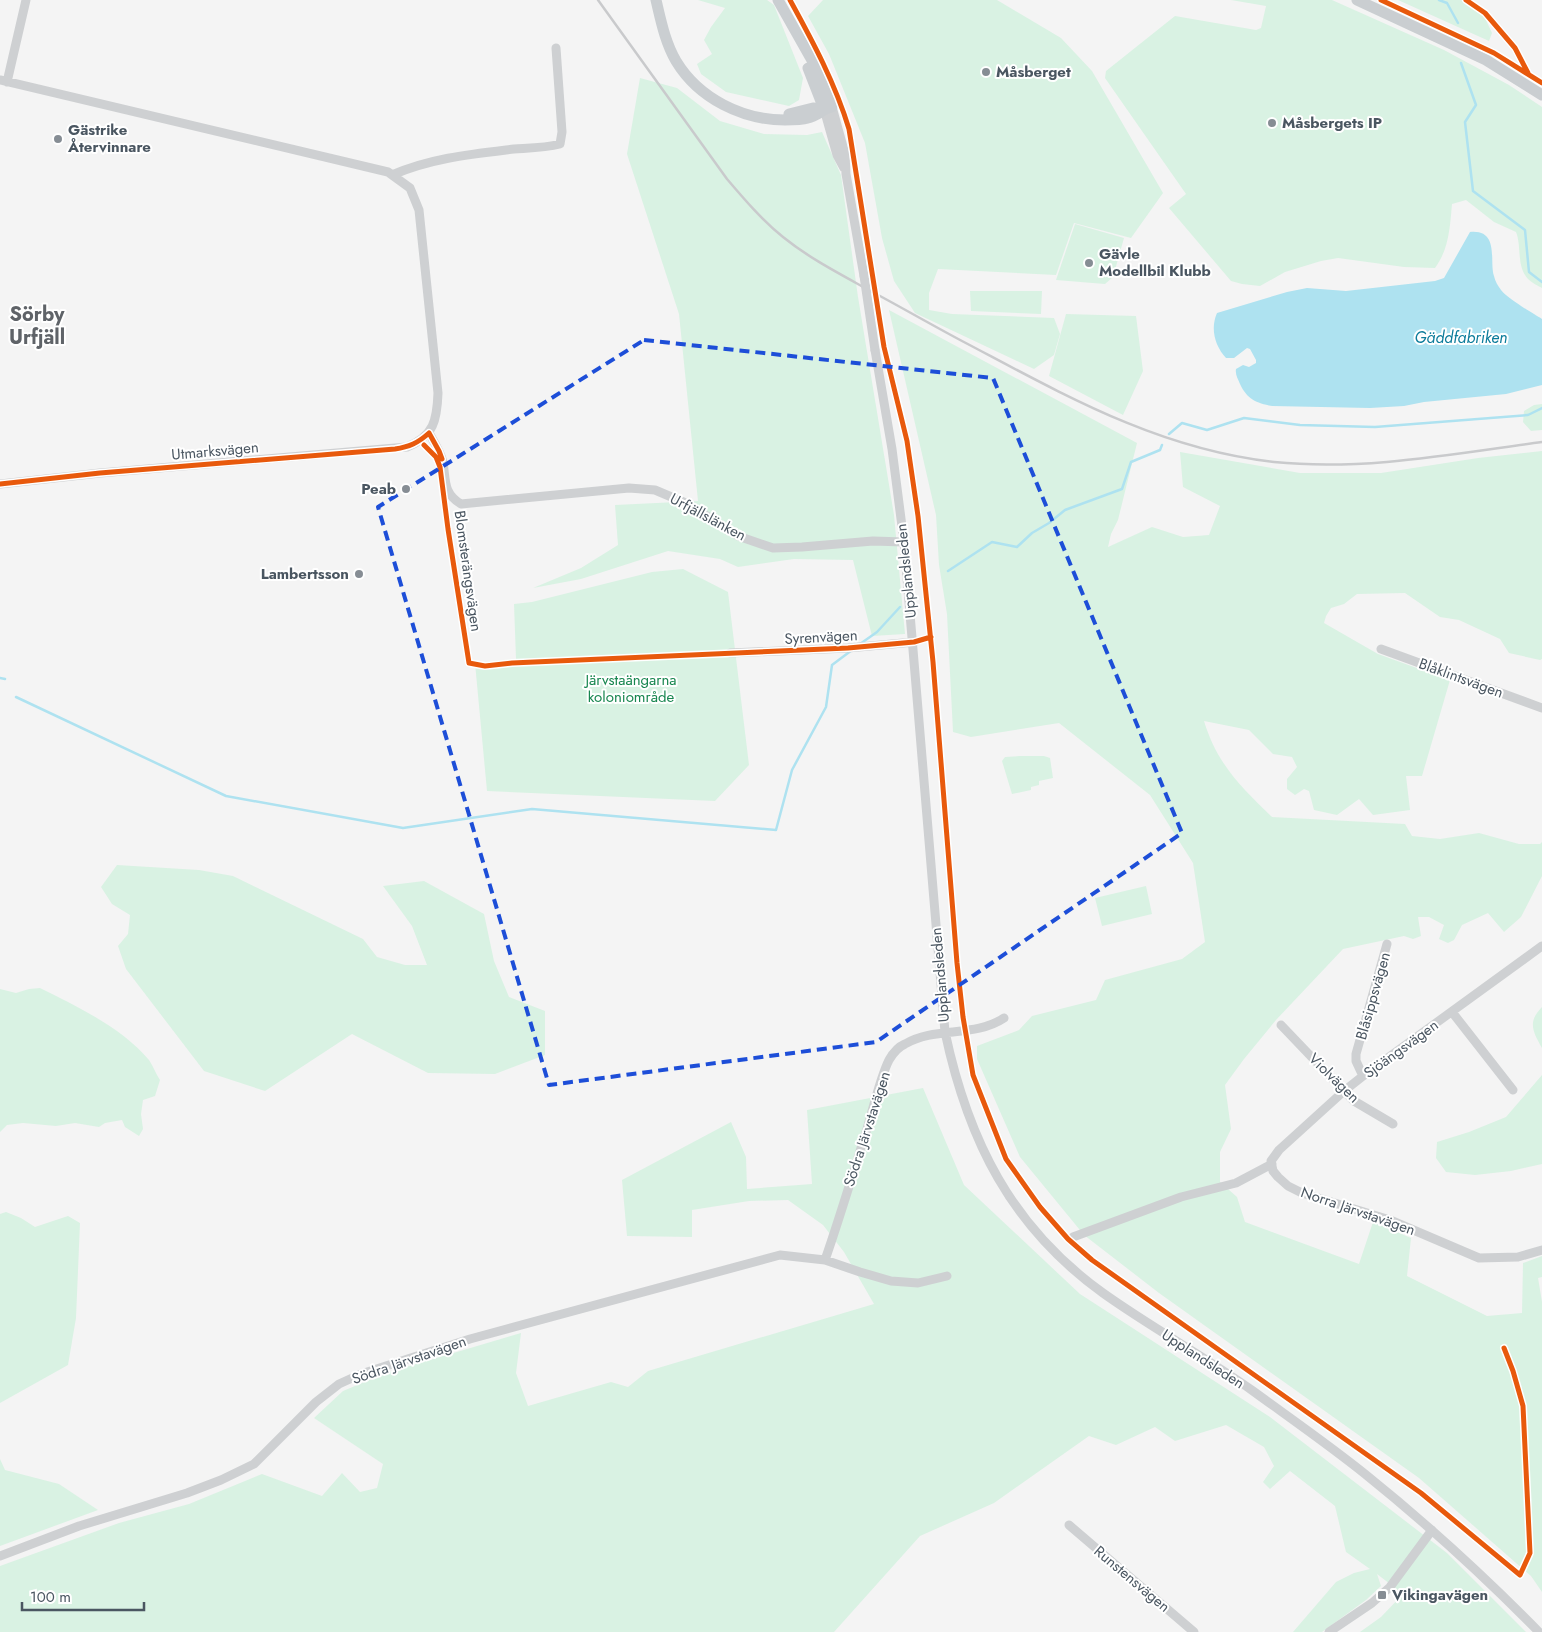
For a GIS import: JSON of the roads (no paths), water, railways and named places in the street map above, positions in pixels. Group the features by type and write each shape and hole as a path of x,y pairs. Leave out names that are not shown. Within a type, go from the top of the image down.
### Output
{"main road":[{"path":"656,0 664,34 677,63 696,86 713,99 744,114 770,119 804,119 817,115 828,108"},
{"path":"663,0 675,47 690,72 711,91 733,103 756,111 788,114 813,108 828,108"},
{"path":"778,0 789,18 828,108"},
{"path":"1357,0 1486,60 1542,95"}],"street":[{"path":"26,0 4,81 388,172 410,188 419,210 438,393 437,414 429,433"},
{"path":"392,175 411,167 446,158 560,144 562,132 556,48"},
{"name":"Upplandsleden","path":"828,108 838,155 846,174 864,276 892,449 904,542 914,642 945,1032 960,1096 986,1159 1020,1212 1053,1250 1104,1293 1250,1390 1363,1472 1432,1530 1539,1632"},
{"name":"Utmarksvägen","path":"0,484 100,473 407,447 415,444 429,433"},
{"name":"Blomsterängsvägen","path":"429,433 439,451 446,484 454,499"},
{"name":"Urfjällslänken","path":"454,499 462,504 629,488 656,490 688,504 738,536 773,548 873,541 904,542"},
{"name":"Syrenvägen","path":"730,653 865,647 914,642"},
{"name":"Blåklintsvägen","path":"1381,649 1542,708"},
{"name":"Blåsippsvägen","path":"1363,1076 1356,1061 1356,1054 1388,944"},
{"name":"Sjöängsvägen","path":"1272,1164 1272,1158 1279,1150 1344,1091 1542,946"},
{"path":"1452,1012 1513,1090"},
{"name":"Upplandsleden","path":"945,1032 978,1028 1004,1018"},
{"name":"Violvägen","path":"1281,1025 1354,1101 1393,1124"},
{"name":"Södra Järvstavägen","path":"825,1260 889,1060 898,1048 910,1041 945,1032"},
{"path":"1073,1237 1181,1197 1236,1183 1272,1164"},
{"name":"Norra Järvstavägen","path":"1272,1164 1275,1174 1282,1182 1302,1193 1390,1220 1479,1258 1518,1256 1542,1250"},
{"name":"Södra Järvstavägen","path":"0,1556 79,1526 188,1493 221,1480 254,1464 316,1402 339,1384 381,1367 470,1339 780,1255 825,1260 891,1280 918,1283 946,1276"},
{"name":"Runstensvägen","path":"1069,1526 1194,1632"},
{"path":"1329,1632 1372,1603 1390,1588 1432,1530"}],"water":[{"name":"Gäddfabriken","path":"1470,232 1479,232 1486,236 1489,241 1494,276 1501,290 1542,319 1542,385 1506,394 1424,402 1404,406 1370,408 1272,406 1257,402 1249,397 1237,377 1236,369 1243,365 1249,367 1256,363 1250,349 1247,348 1234,358 1226,358 1216,343 1214,325 1217,313 1287,292 1307,288 1346,291 1435,281 1444,278"}],"waterway":[{"path":"1439,0 1447,3 1458,23"},
{"path":"1461,63 1476,105 1465,122 1473,191 1525,230 1529,272 1542,282"},
{"path":"1169,434 1182,423 1207,430 1244,418 1300,425 1375,427 1528,415 1542,408"},
{"path":"948,571 992,542 1017,547 1032,533 1049,523 1065,510 1122,489 1131,462 1160,450 1162,445"},
{"path":"860,644 877,632 900,607"},
{"path":"16,697 226,796 403,828 532,809 776,830 792,770 826,707 832,665 852,650"},
{"path":"0,678 5,679"}],"railway":[{"path":"598,0 727,179 747,202 783,237 845,277 1074,399 1150,432 1190,445 1231,455 1274,462 1308,464 1375,463 1542,442"}],"place":[{"name":"Måsberget","path":"986,72"},
{"name":"Måsbergets IP","path":"1272,123"},
{"name":"Gästrike Återvinnare","path":"58,139"},
{"name":"Gävle Modellbil Klubb","path":"1089,263"},
{"name":"Peab","path":"406,489"},
{"name":"Lambertsson","path":"359,574"},
{"name":"Vikingavägen","path":"1382,1595"}],"district":[{"name":"Sörby Urfjäll","path":"37,326"}],"park label":[{"name":"Järvstaängarna koloniområde","path":"631,688"}]}
